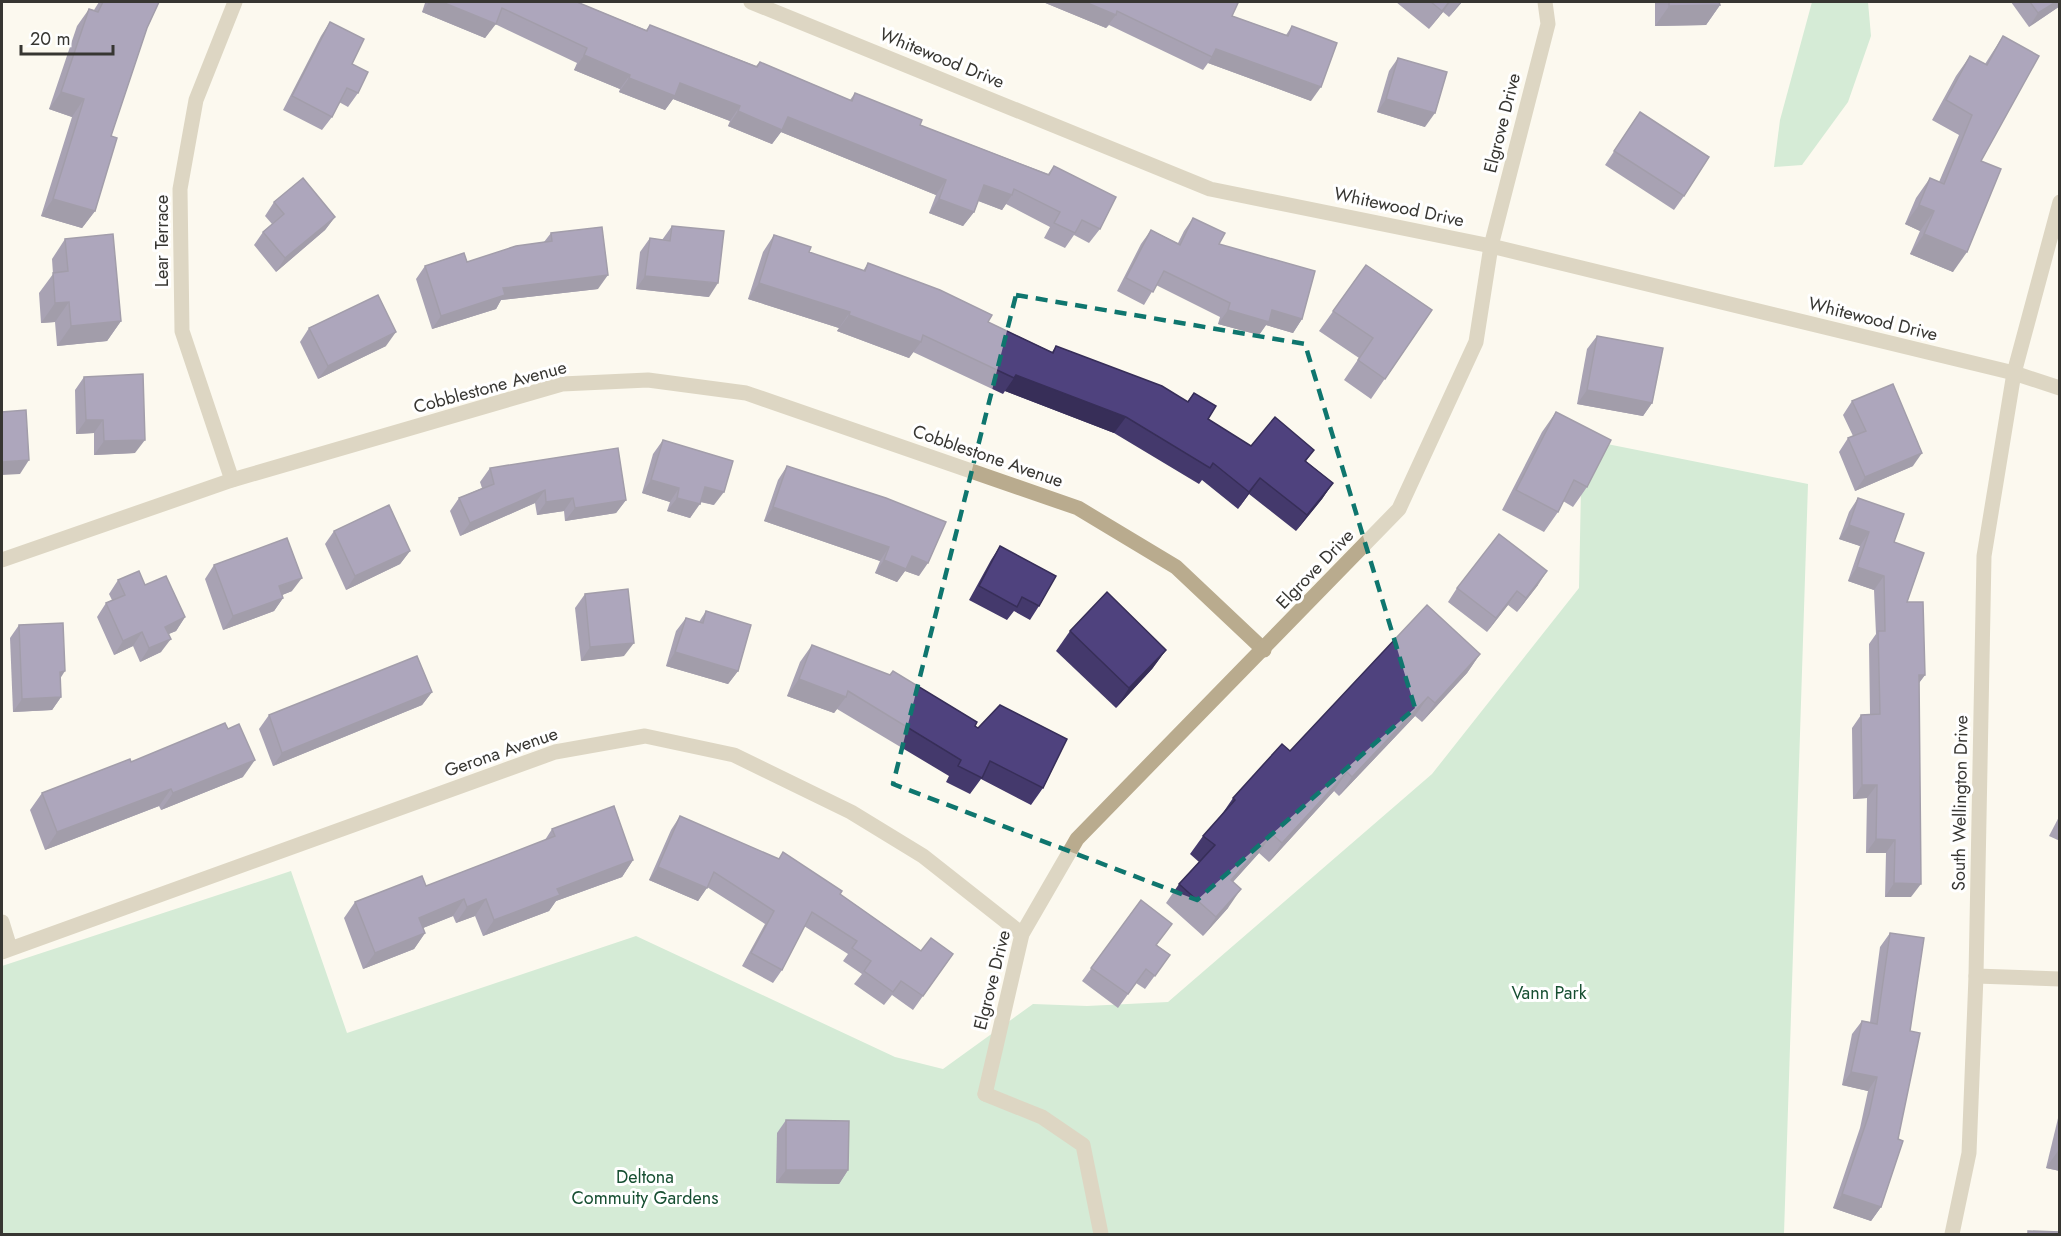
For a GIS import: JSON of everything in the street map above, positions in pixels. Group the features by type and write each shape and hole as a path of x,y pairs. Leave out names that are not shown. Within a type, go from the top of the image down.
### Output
{"street":[{"name":"Lear Terrace","path":"232,480 182,331 180,189 196,100 235,2"},
{"name":"Whitewood Drive","path":"751,2 1210,189 1491,246 2014,373 2060,388"},
{"name":"Elgrove Drive","path":"1101,1234 1083,1145 1042,1117 985,1094 1022,934 1077,839 1264,650 1399,509 1476,342 1491,246 1548,24 1545,2"},
{"name":"South Wellington Drive","path":"1952,1234 1969,1153 1976,976 1984,556 2014,373 2060,202"},
{"name":"Cobblestone Avenue","path":"2,560 232,480 562,384 648,380 746,393 1078,508 1176,567 1264,650"},
{"name":"Gerona Avenue","path":"6,950 555,752 645,736 734,755 851,812 923,856 1022,934"},
{"path":"2,922 6,950"},
{"path":"1976,976 2060,979"}],"highlighted area":[{"path":"1016,295 1305,344 1415,708 1197,900 893,784"}],"green space":[{"path":"1812,2 1868,2 1871,36 1848,102 1802,165 1774,167 1780,120"},
{"name":"Vann Park","path":"1582,439 1808,484 1784,1234 2,1234 2,966 291,871 347,1033 636,936 895,1057 943,1069 1033,1004 1087,1006 1168,1002 1432,774 1579,588"}],"building":[{"path":"103,2 159,2 147,28 111,136 117,138 95,211 53,199 84,99 61,92 89,9 98,12"},
{"path":"442,2 577,2 647,31 650,25 757,67 760,62 852,101 855,93 922,120 920,125 1049,175 1054,166 1116,197 1100,229 1082,220 1075,233 1054,223 1060,212 1014,189 1012,195 984,185 974,212 939,199 946,180 788,117 782,130 738,111 740,106 680,83 675,96 629,78 630,75 584,55 587,48 502,8 496,24"},
{"path":"1085,2 1235,2 1238,3 1232,16 1288,36 1292,26 1337,43 1321,87 1216,49 1212,57 1117,11 1116,15"},
{"path":"1431,2 1449,2 1442,11"},
{"path":"1669,2 1719,2 1720,5 1669,6"},
{"path":"2030,2 2056,2 2038,13"},
{"path":"330,22 364,39 352,64 368,72 358,93 347,88 332,117 292,96"},
{"path":"2003,36 2039,56 1981,161 2001,169 1967,252 1924,234 1934,211 1919,205 1930,178 1944,184 1972,115 1946,100 1970,56 1987,65"},
{"path":"1398,58 1447,72 1435,113 1386,99"},
{"path":"1640,112 1709,157 1684,196 1614,151"},
{"path":"303,178 335,217 285,258 263,232 284,214 274,202"},
{"path":"1193,218 1225,233 1219,244 1315,271 1302,319 1272,310 1269,322 1228,310 1230,303 1164,271 1153,292 1126,278 1151,230 1180,245"},
{"path":"672,226 724,231 718,283 645,276 650,238 670,241"},
{"path":"602,227 608,275 503,288 505,295 441,316 425,266 464,253 467,262 516,246 552,241 551,233"},
{"path":"113,234 121,321 71,326 69,302 55,303 53,273 68,271 65,239"},
{"path":"774,235 811,247 809,252 865,271 868,263 940,290 992,315 988,322 1053,353 1056,346 1162,386 1188,402 1194,393 1216,406 1208,419 1251,446 1275,417 1314,450 1305,461 1333,483 1307,515 1260,478 1249,492 1213,463 1210,468 1126,417 1016,375 1014,378 923,335 921,342 849,315 850,312 759,283"},
{"path":"1366,265 1432,310 1385,379 1358,360 1373,338 1333,311"},
{"path":"378,295 396,332 328,366 309,328"},
{"path":"1597,336 1663,348 1652,403 1587,390"},
{"path":"143,374 145,440 104,441 103,420 86,420 84,377"},
{"path":"1893,384 1922,453 1865,477 1848,438 1866,431 1852,401"},
{"path":"26,410 29,460 2,462 2,412"},
{"path":"1556,412 1611,440 1587,487 1574,480 1558,512 1516,490"},
{"path":"663,440 733,461 724,492 705,487 700,504 677,498 679,488 651,480"},
{"path":"618,448 626,500 575,508 573,498 546,502 545,490 470,523 459,498 494,484 490,468"},
{"path":"787,466 886,498 946,522 928,563 912,556 906,569 884,560 889,547 773,507"},
{"path":"1858,498 1904,514 1894,542 1924,553 1907,602 1923,602 1925,675 1919,675 1921,884 1894,883 1895,840 1876,839 1877,785 1862,785 1861,715 1880,714 1878,631 1885,631 1884,576 1857,567 1869,532 1849,525"},
{"path":"389,505 410,551 355,576 334,531"},
{"path":"1499,534 1547,571 1526,598 1517,591 1496,618 1457,588"},
{"path":"287,538 302,578 279,586 283,598 233,616 214,565"},
{"path":"1000,546 1056,576 1039,606 1022,597 1017,607 979,586"},
{"path":"139,571 145,585 166,576 185,617 165,627 171,639 149,648 142,632 123,641 106,603 125,595 118,580"},
{"path":"628,589 634,643 590,647 585,594"},
{"path":"1107,592 1166,650 1129,688 1070,631"},
{"path":"1427,605 1480,654 1435,703 1428,697 1352,777 1347,772 1282,843 1272,834 1231,880 1241,889 1216,917 1179,884 1215,845 1203,836 1235,800 1233,798 1282,744 1290,751"},
{"path":"706,611 751,625 738,671 675,652 686,618 703,623"},
{"path":"63,623 65,671 60,672 61,697 22,699 19,625"},
{"path":"812,645 890,675 893,671 977,722 975,726 978,728 1000,705 1067,739 1043,788 990,761 982,778 958,766 961,760 848,691 846,697 799,679"},
{"path":"417,656 432,692 282,753 269,715"},
{"path":"225,723 228,729 239,724 255,760 173,793 171,789 57,832 42,793 130,759 131,762"},
{"path":"614,806 633,860 557,889 560,895 494,920 486,899 467,907 464,899 419,918 425,933 375,953 355,902 422,876 426,886 555,836 552,829"},
{"path":"680,816 779,859 783,852 842,891 840,894 921,951 931,938 953,954 923,996 901,981 893,992 864,971 871,961 852,948 857,941 812,912 782,970 751,953 774,911 714,872 707,888 658,867"},
{"path":"1141,900 1172,924 1156,945 1170,955 1155,976 1146,969 1128,994 1091,968"},
{"path":"1890,933 1924,938 1910,1031 1920,1033 1898,1139 1903,1141 1881,1207 1842,1194 1869,1114 1877,1077 1851,1072 1862,1021 1877,1024"},
{"path":"786,1120 849,1121 848,1170 786,1170"},
{"path":"2028,1231 2060,1232 2060,1234 2028,1234"}],"park label":[{"name":"Deltona Commuity Gardens","path":"645,1187"}]}
